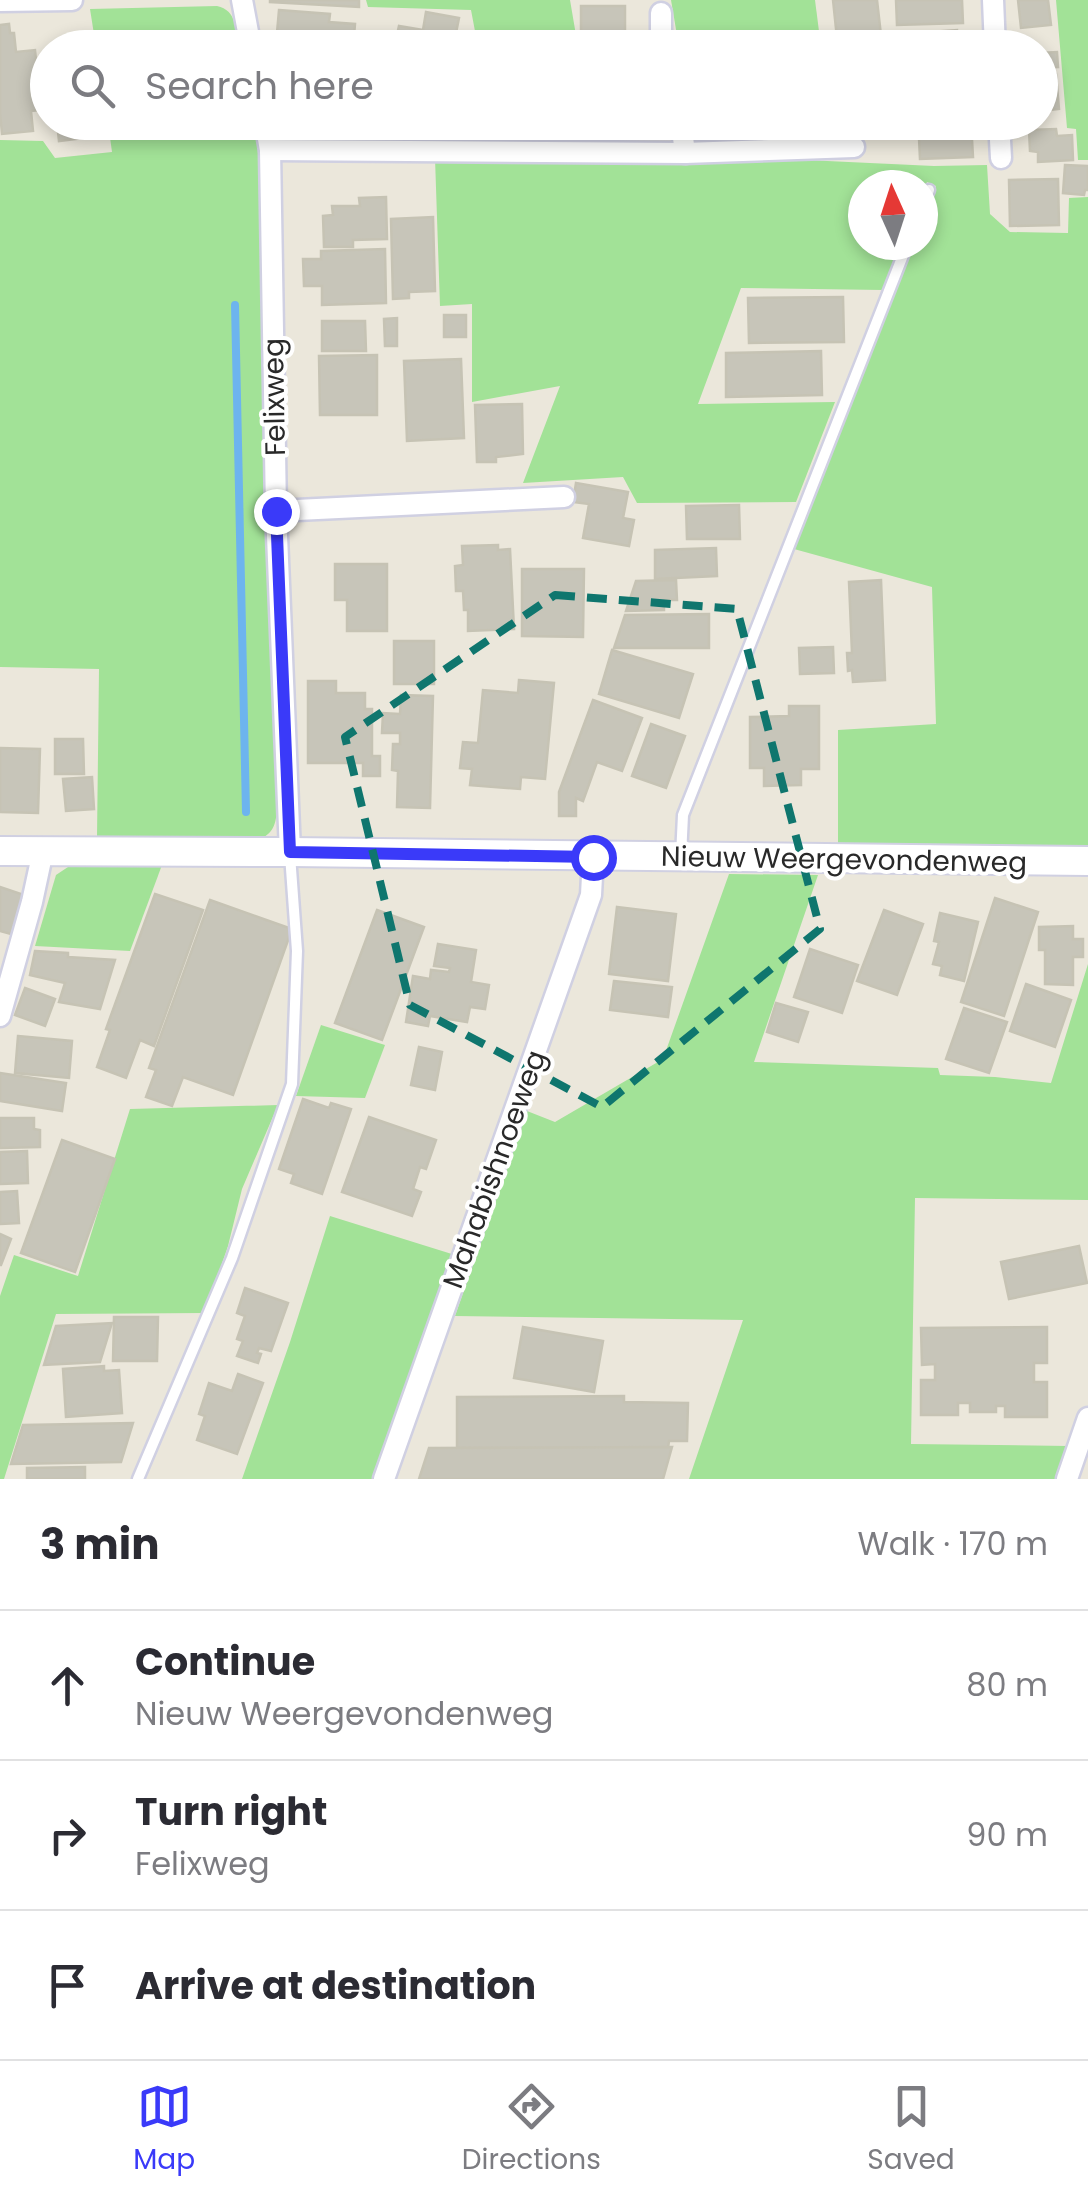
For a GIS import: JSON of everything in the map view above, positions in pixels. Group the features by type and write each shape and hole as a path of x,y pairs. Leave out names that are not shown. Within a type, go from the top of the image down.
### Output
{"street":[{"path":"0,1 72,0"},
{"path":"242,0 248,30"},
{"path":"993,0 994,30"},
{"path":"661,13 661,30"},
{"name":"Felixweg","path":"268,140 276,511 290,852"},
{"path":"683,140 685,152"},
{"path":"1000,140 1000,158"},
{"path":"270,150 685,152 854,147"},
{"path":"276,511 564,497"},
{"name":"Nieuw Weergevondenweg","path":"0,851 1088,861"},
{"path":"0,1016 43,851"},
{"name":"Mahabishnoeweg","path":"384,1479 591,895 593,857"},
{"path":"1068,1479 1088,1418"}],"lane":[{"path":"682,857 682,815 901,260"},
{"path":"138,1479 232,1258 292,1084 297,951 290,852"}],"highlighted area":[{"path":"555,595 737,609 820,929 602,1107 410,1005 345,737"}],"green space":[{"path":"366,0 570,0 575,30 475,30 471,10 368,7"},
{"path":"671,0 815,0 819,30 676,30"},
{"path":"1056,0 1088,0 1088,160 1078,160 1076,129 1067,128"},
{"path":"217,6 228,12 236,30 93,30 90,9"},
{"path":"0,140 43,141 55,158 112,152 110,140 260,140 277,807 273,828 257,841 97,838 99,669 0,667"},
{"path":"283,140 386,143 290,143"},
{"path":"593,140 594,143 494,142"},
{"path":"435,158 763,158 987,165 990,214 1010,232 1068,233 1069,198 1088,197 1088,847 838,846 838,730 936,724 932,587 794,549 908,260 938,260 938,170 848,170 848,260 895,260 883,290 741,288 698,404 835,402 796,502 637,503 623,477 523,483 560,386 472,402 472,304 440,306"},
{"path":"77,865 162,865 130,951 35,946 56,875"},
{"path":"729,874 818,875 754,1062 938,1068 940,1075 1051,1083 1088,964 1088,1200 915,1198 911,1444 1068,1446 1057,1479 689,1479 743,1320 455,1316 527,1111 555,1122 663,1059"},
{"path":"321,1025 385,1045 365,1098 296,1096"},
{"path":"278,1105 242,1189 205,1313 56,1314 4,1479 0,1479 0,1296 14,1255 78,1276 130,1109"},
{"path":"330,1216 455,1255 377,1479 242,1479 290,1342"}],"building":[{"path":"359,0 359,7 270,2"},
{"path":"833,0 877,0 880,30 836,30"},
{"path":"896,0 962,0 963,23 897,25"},
{"path":"1018,0 1048,0 1051,25 1021,28"},
{"path":"581,6 625,6 625,30 581,30"},
{"path":"279,10 330,14 329,22 355,24 354,30 277,30"},
{"path":"426,12 459,18 457,30 423,30"},
{"path":"9,24 16,52 30,51 30,131 2,134 0,25"},
{"path":"1072,135 1073,160 1038,162 1038,152 1030,151 1029,140 1058,140 1058,136"},
{"path":"919,140 972,140 973,157 920,159"},
{"path":"1065,165 1088,166 1088,190 1084,195 1063,193"},
{"path":"1058,179 1059,225 1010,226 1009,180"},
{"path":"386,197 387,239 353,240 353,247 324,247 323,216 333,215 332,206 360,206 359,198"},
{"path":"433,217 435,291 409,292 409,298 393,299 391,219"},
{"path":"385,249 386,303 322,305 322,286 304,286 303,259 321,259 321,251"},
{"path":"843,297 844,342 749,343 748,298"},
{"path":"444,315 466,315 466,337 444,337"},
{"path":"397,318 397,346 385,346 384,319"},
{"path":"322,321 365,321 366,351 322,351"},
{"path":"821,351 822,395 726,397 726,353"},
{"path":"377,355 377,415 320,415 319,356"},
{"path":"461,359 464,438 407,441 404,361"},
{"path":"522,404 523,454 496,457 496,462 477,462 475,405"},
{"path":"576,483 628,492 623,518 634,520 629,546 583,538 589,504 573,502"},
{"path":"739,505 740,539 687,539 686,506"},
{"path":"498,545 498,550 510,549 514,629 468,631 468,610 464,610 463,591 456,591 455,566 463,565 462,546"},
{"path":"716,548 717,576 655,579 655,550"},
{"path":"335,564 387,564 387,631 347,631 347,600 335,600"},
{"path":"522,569 584,569 583,637 522,636"},
{"path":"676,580 677,600 664,600 664,610 626,611 636,581"},
{"path":"881,580 885,680 853,682 847,653 852,653 849,582"},
{"path":"709,614 709,648 614,648 625,615"},
{"path":"394,641 434,641 434,684 394,684"},
{"path":"833,647 834,673 800,674 799,648"},
{"path":"612,650 693,674 679,718 599,694"},
{"path":"519,680 554,683 545,779 521,777 520,789 470,785 472,769 460,768 463,742 478,743 483,690 518,693"},
{"path":"308,681 336,681 336,693 365,693 365,709 372,709 372,756 380,756 380,776 363,776 363,763 308,763"},
{"path":"401,695 433,696 430,808 397,807 398,771 392,770 393,744 400,744 400,733 382,733 383,713 400,714"},
{"path":"593,700 642,718 622,771 597,762 583,801 576,798 576,816 559,816 559,792"},
{"path":"789,706 819,706 819,769 801,769 801,785 764,786 764,768 750,768 750,717 789,716"},
{"path":"651,724 685,736 666,788 632,776"},
{"path":"55,739 83,739 84,774 55,774"},
{"path":"0,748 40,749 38,813 0,812"},
{"path":"92,777 94,809 66,811 63,779"},
{"path":"0,887 24,895 11,934 0,931"},
{"path":"155,894 203,910 154,1046 140,1040 126,1078 97,1067 110,1030 106,1029"},
{"path":"995,898 1038,912 1004,1016 961,1002"},
{"path":"210,900 292,929 233,1095 183,1077 172,1106 146,1097 156,1070 149,1068"},
{"path":"617,907 676,914 668,981 609,974"},
{"path":"377,910 424,927 382,1040 335,1023"},
{"path":"884,910 923,924 897,995 857,981"},
{"path":"940,913 978,922 964,981 940,975 942,966 933,964"},
{"path":"1073,926 1073,939 1083,939 1083,957 1073,957 1073,985 1045,984 1045,950 1039,950 1039,927"},
{"path":"438,944 476,950 471,982 489,985 485,1009 470,1007 467,1022 430,1016 428,1026 406,1022 413,976 430,979 431,970 449,972 450,968 434,966"},
{"path":"810,949 858,965 842,1013 794,997"},
{"path":"35,951 115,960 100,1009 59,1002 65,983 30,975"},
{"path":"614,981 672,987 668,1017 610,1010"},
{"path":"1026,984 1071,1000 1055,1047 1010,1031"},
{"path":"25,988 55,999 45,1026 15,1015"},
{"path":"776,1003 808,1012 798,1042 767,1032"},
{"path":"964,1008 1007,1022 989,1073 946,1059"},
{"path":"18,1036 72,1041 69,1078 15,1073"},
{"path":"419,1047 442,1052 435,1090 411,1085"},
{"path":"0,1073 66,1083 62,1111 0,1101"},
{"path":"303,1099 329,1108 331,1103 351,1109 322,1194 291,1183 294,1174 279,1169"},
{"path":"369,1117 436,1140 426,1169 420,1167 413,1189 421,1192 412,1216 342,1192"},
{"path":"0,1118 34,1118 34,1129 40,1130 40,1147 0,1148"},
{"path":"62,1140 115,1159 75,1272 21,1253"},
{"path":"27,1151 28,1183 0,1184 0,1152"},
{"path":"17,1191 19,1223 0,1224 0,1192"},
{"path":"0,1234 11,1239 1,1265 0,1265"},
{"path":"1079,1246 1087,1283 1009,1299 1001,1262"},
{"path":"245,1288 288,1303 271,1351 259,1348 258,1363 237,1356 243,1341 237,1339 245,1316 237,1313"},
{"path":"114,1317 158,1317 157,1361 113,1361"},
{"path":"112,1323 100,1362 44,1365 56,1326"},
{"path":"523,1327 603,1341 594,1392 514,1378"},
{"path":"1047,1327 1047,1363 1034,1363 1034,1382 1047,1382 1047,1417 1005,1417 1005,1406 996,1406 996,1412 970,1412 970,1403 958,1403 958,1415 921,1415 921,1380 935,1380 935,1364 922,1365 921,1328"},
{"path":"104,1366 104,1371 119,1370 122,1413 66,1417 63,1369"},
{"path":"238,1374 263,1383 237,1454 197,1440 205,1416 199,1414 209,1383 232,1391"},
{"path":"624,1396 624,1402 688,1403 687,1441 669,1441 668,1448 457,1448 457,1397"},
{"path":"133,1423 121,1462 11,1464 23,1425"},
{"path":"672,1447 663,1479 419,1479 429,1448"},
{"path":"85,1467 85,1479 27,1479 27,1468"}],"waterway":[{"path":"235,305 246,812"}],"route":[{"path":"276,511 290,852 593,857"}]}
